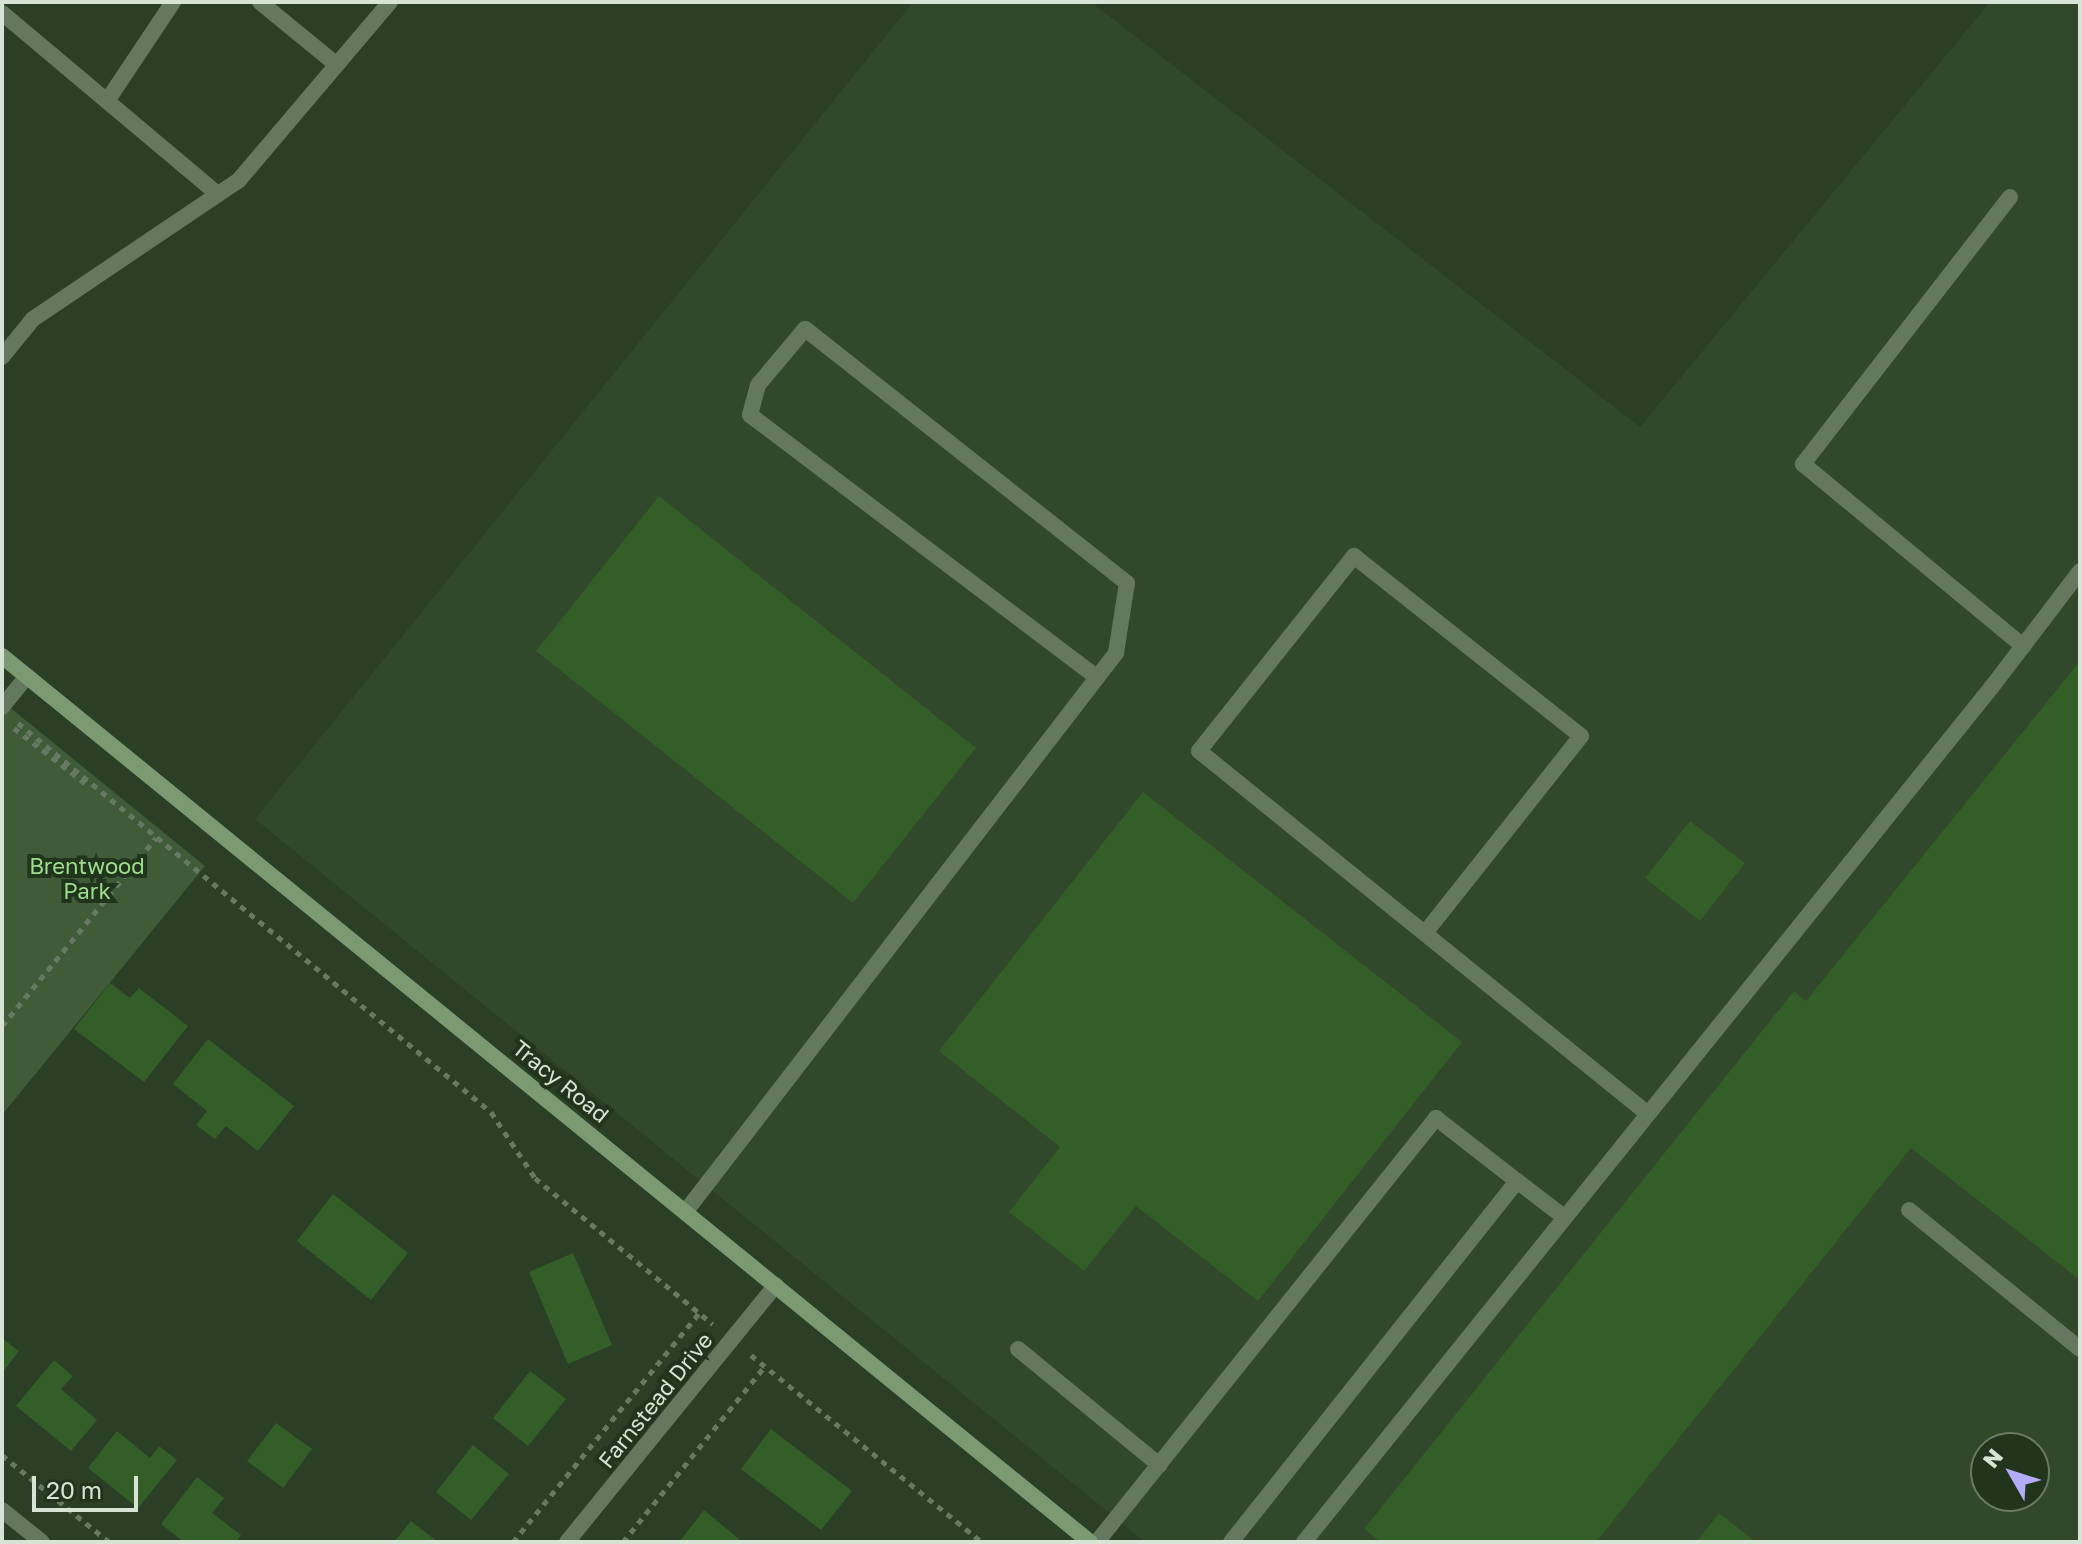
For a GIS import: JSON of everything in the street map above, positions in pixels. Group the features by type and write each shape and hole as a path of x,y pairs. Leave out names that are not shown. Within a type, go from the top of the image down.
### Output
{"street":[{"path":"107,101 173,2"},
{"path":"260,2 337,65"},
{"path":"2,357 33,319 239,180 390,2"},
{"path":"2,13 218,194"},
{"path":"2010,197 1803,464 2023,646"},
{"path":"686,1211 1116,653 1127,583 805,329 758,385 750,415 1097,677"},
{"path":"1425,933 1581,736 1354,556 1199,751 1648,1114"},
{"path":"1304,1542 2080,571"},
{"name":"Tracy Road","path":"2,656 1090,1542"},
{"path":"8,713 27,676"},
{"path":"1097,1542 1436,1118 1564,1217"},
{"path":"1231,1542 1517,1181"},
{"path":"1909,1210 2080,1349"},
{"name":"Farnstead Drive","path":"567,1542 776,1285"},
{"path":"1018,1349 1159,1465"},
{"path":"2,1510 42,1542"}],"path":[{"path":"8,713 491,1112 535,1178 982,1542"},
{"path":"2,718 156,838"},
{"path":"2,1026 156,838"},
{"path":"513,1542 699,1313"},
{"path":"623,1542 765,1366"},
{"path":"2,1455 109,1542"}],"shaded area":[{"path":"913,2 1091,2 1640,427 1990,2 2080,2 2080,1542 1145,1542 255,819"}],"green space":[{"name":"Brentwood Park","path":"2,701 205,866 2,1115"}],"building":[{"path":"659,496 976,748 853,903 536,651"},
{"path":"2080,661 2080,1280 1911,1148 1596,1542 1381,1542 1364,1529 1794,991 1806,1001"},
{"path":"1143,792 1462,1042 1258,1301 1136,1206 1084,1271 1009,1212 1060,1147 939,1051"},
{"path":"1690,821 1745,863 1700,921 1645,878"},
{"path":"110,983 130,998 139,988 188,1026 144,1082 74,1029"},
{"path":"208,1039 294,1106 258,1151 226,1126 215,1139 196,1125 207,1111 173,1084"},
{"path":"333,1194 408,1253 371,1300 297,1241"},
{"path":"573,1253 612,1345 568,1364 529,1272"},
{"path":"2,1338 19,1351 2,1373"},
{"path":"54,1360 73,1376 61,1389 97,1420 71,1451 16,1406"},
{"path":"530,1371 566,1399 528,1446 493,1418"},
{"path":"276,1423 312,1449 283,1488 247,1461"},
{"path":"771,1429 852,1491 821,1530 741,1469"},
{"path":"117,1431 150,1458 159,1446 177,1460 138,1508 88,1468"},
{"path":"473,1445 509,1474 471,1520 436,1492"},
{"path":"197,1477 224,1498 212,1513 241,1535 236,1542 184,1542 161,1524"},
{"path":"704,1510 739,1539 737,1542 679,1542"},
{"path":"1719,1513 1756,1542 1697,1542"},
{"path":"411,1521 438,1542 394,1542"}]}
